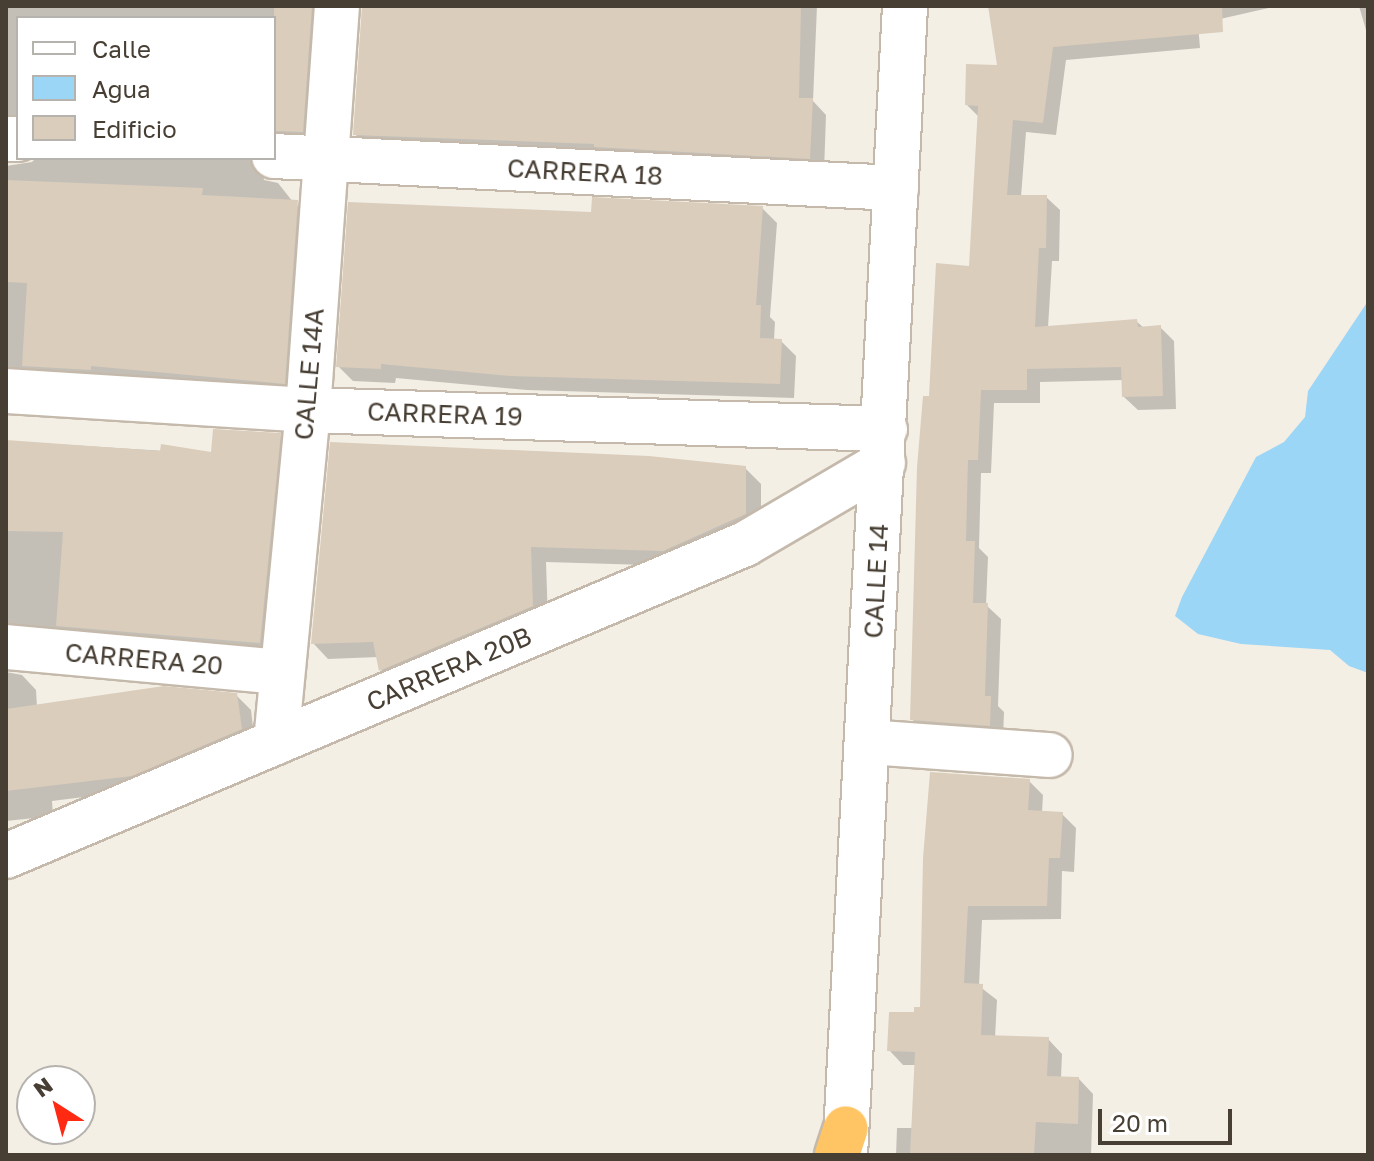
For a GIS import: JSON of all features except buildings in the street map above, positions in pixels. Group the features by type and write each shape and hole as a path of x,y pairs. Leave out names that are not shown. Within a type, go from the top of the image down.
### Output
{"street":[{"name":"CALLE 14A","path":"276,742 308,410 337,6"},
{"name":"CALLE 14","path":"843,1146 884,446 905,6"},
{"name":"CARRERA 18","path":"276,156 896,188"},
{"name":"CARRERA 19","path":"6,391 884,446"},
{"name":"CARRERA 20B","path":"6,856 745,544 884,446"},
{"name":"CARRERA 20","path":"6,647 281,672"},
{"path":"867,742 1050,755"}],"water":[{"path":"1368,301 1368,673 1349,666 1330,650 1241,644 1198,634 1175,616 1182,597 1256,457 1284,442 1305,417 1308,391"}]}
